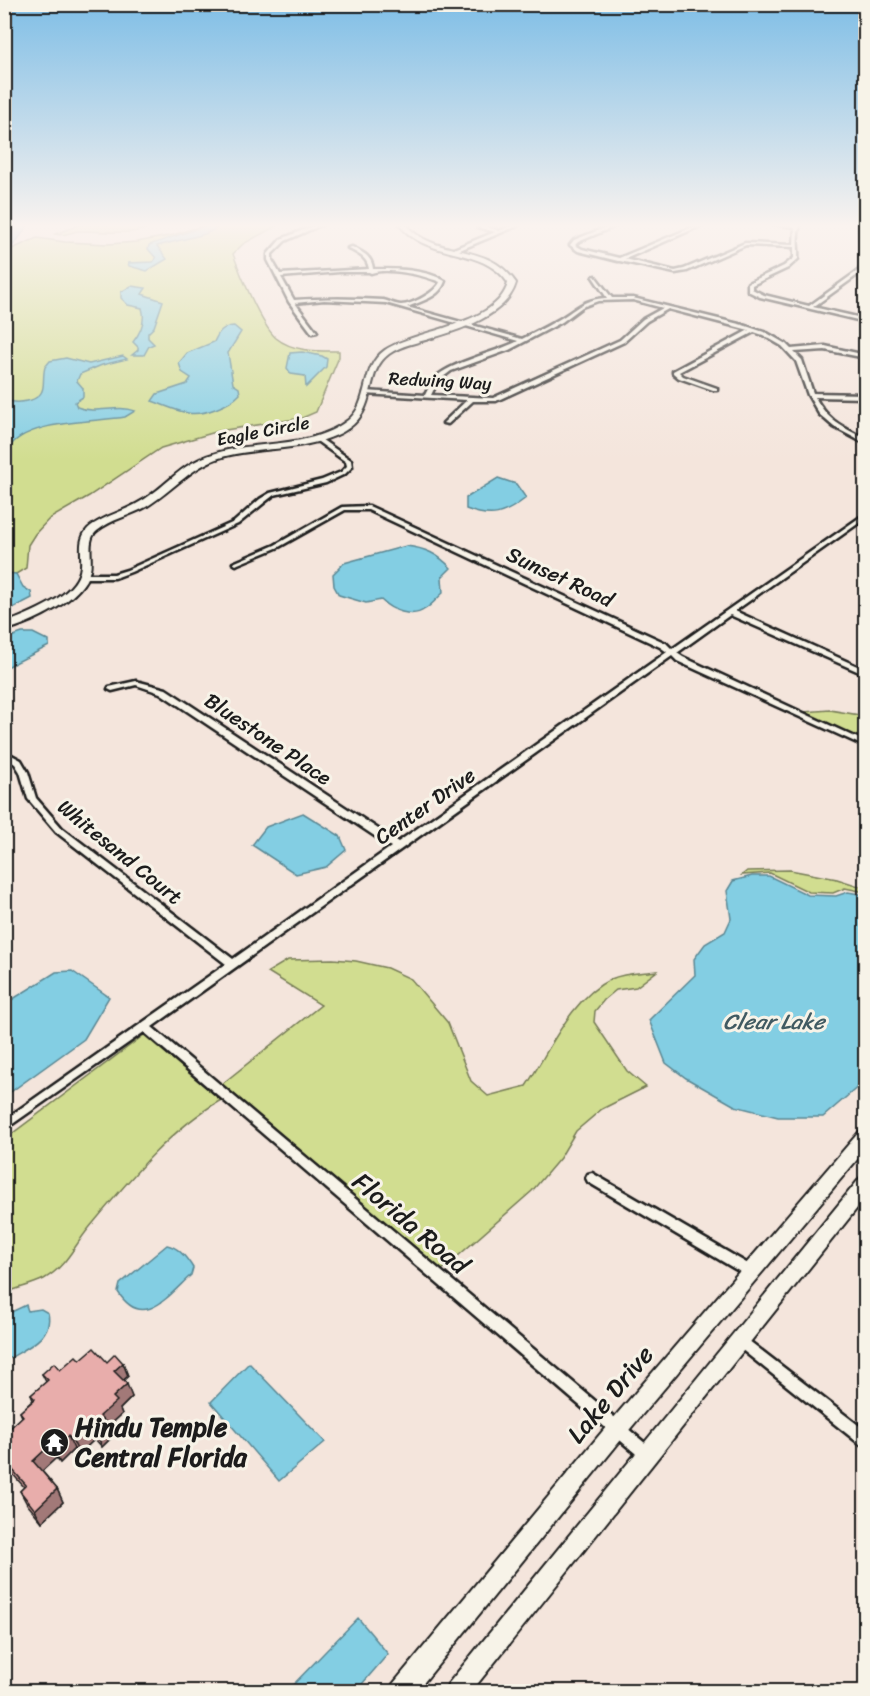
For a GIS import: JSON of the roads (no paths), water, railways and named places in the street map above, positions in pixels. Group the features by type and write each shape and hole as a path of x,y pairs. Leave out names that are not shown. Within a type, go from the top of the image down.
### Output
{"street":[{"path":"292,303 303,321 314,332"},
{"path":"390,303 522,341"},
{"path":"404,306 410,303"},
{"name":"Eagle Circle","path":"83,576 89,532 102,523 152,499 188,468 221,454 316,438 344,427 356,418 376,363 386,353 462,324 499,303"},
{"path":"428,395 436,380 449,370 522,341 560,321 580,306 592,303"},
{"path":"652,303 754,330 792,350 799,360 811,395 821,413 866,442"},
{"path":"791,303 866,321"},
{"path":"810,308 817,303"},
{"name":"Redwing Way","path":"366,393 428,395 487,401 502,398 622,341 645,320 668,307"},
{"path":"715,389 681,377 675,372 754,330"},
{"path":"792,350 825,348 866,357"},
{"path":"811,395 866,396"},
{"path":"446,423 471,400"},
{"path":"4,628 56,602 74,588 83,576 114,576 129,571 249,516 269,495 326,480 350,466 349,461 316,438"},
{"name":"Sunset Road","path":"236,564 277,546 344,508 353,506 369,508 663,645 681,659 866,745"},
{"name":"Center Drive","path":"4,1126 866,515"},
{"path":"729,612 866,673"},
{"name":"Bluestone Place","path":"112,689 136,683 163,691 398,847"},
{"name":"Whitesand Court","path":"4,753 18,762 24,772 32,799 59,830 233,964"},
{"name":"Florida Road","path":"145,1027 647,1454"},
{"name":"Lake Drive","path":"401,1692 618,1428 866,1136"},
{"path":"592,1178 751,1272"},
{"path":"456,1692 866,1183"},
{"path":"740,1341 866,1440"}],"water":[{"path":"126,303 162,303 154,327 148,333 148,338 154,344 149,346 144,355 132,355 138,350 133,342 142,326 142,308"},
{"path":"234,326 241,332 228,353 233,384 239,388 240,394 236,398 216,409 201,413 179,411 152,401 157,394 187,384 191,378 182,372 179,363 187,353 214,342 221,330"},
{"path":"302,352 327,359 326,367 306,387 305,376 291,374 287,368 290,353"},
{"path":"123,356 127,359 102,365 80,374 77,381 83,388 83,397 75,402 77,407 84,409 135,411 125,417 48,426 33,431 11,445 5,458 5,400 21,402 38,396 43,387 45,367 50,361 66,358 89,364"},
{"path":"498,478 516,484 526,498 498,514 483,514 466,509 466,498"},
{"path":"406,546 431,552 451,568 442,577 443,593 428,607 420,612 408,613 396,610 381,600 366,603 339,595 334,586 333,574 344,563"},
{"path":"5,573 16,574 23,587 31,592 32,598 5,612"},
{"path":"22,633 33,633 49,641 49,646 5,668 5,639"},
{"path":"303,813 340,836 346,850 326,867 296,874 252,845 266,827"},
{"name":"Clear Lake","path":"752,876 769,876 808,895 836,896 848,892 865,895 865,1078 823,1117 778,1117 735,1106 686,1078 666,1063 649,1020 695,975 694,959 705,944 725,932 731,919 727,891 733,881"},
{"path":"72,971 109,997 84,1039 5,1096 5,1004 56,972"},
{"path":"167,1245 188,1260 193,1268 191,1275 155,1306 137,1309 127,1303 118,1292 120,1284"},
{"path":"26,1305 28,1311 41,1309 48,1313 49,1322 46,1330 36,1342 5,1361 5,1315"},
{"path":"249,1363 325,1442 279,1481 211,1402"},
{"path":"358,1618 388,1654 356,1691 287,1691"}],"place":[{"name":"Hindu Temple Central Florida","path":"54,1442"}]}
